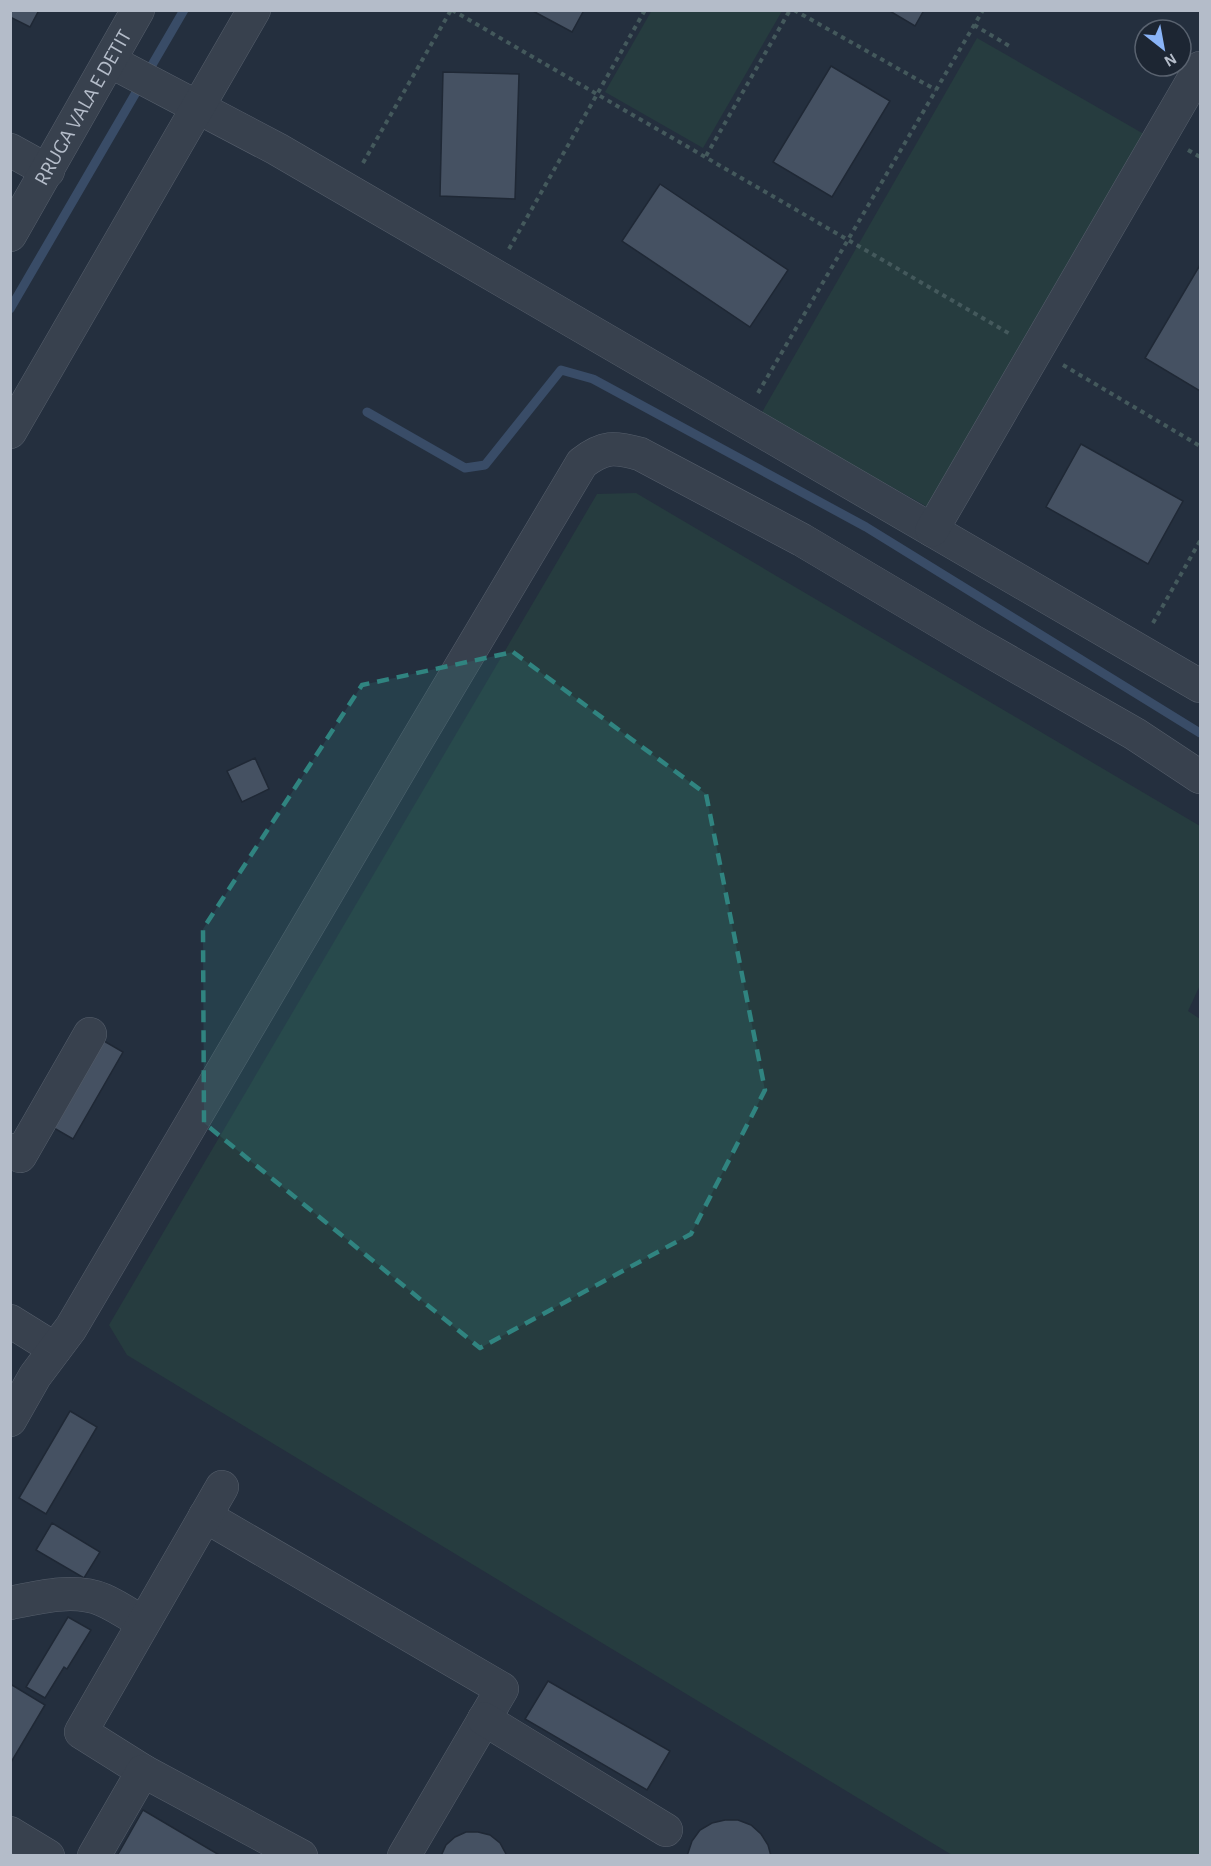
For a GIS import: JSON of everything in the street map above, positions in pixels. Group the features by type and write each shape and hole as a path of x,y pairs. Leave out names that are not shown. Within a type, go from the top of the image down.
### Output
{"street":[{"name":"RRUGA VALA E DETIT","path":"10,236 48,171 118,64 138,10"},
{"path":"10,432 193,105 254,10"},
{"path":"118,64 277,149 1200,686"},
{"path":"932,530 1200,68"},
{"path":"10,150 48,171"},
{"path":"10,1420 35,1376 71,1328 582,463 598,451 618,448 640,454 802,540 1135,734 1200,777"},
{"path":"10,1150 20,1156 90,1034"},
{"path":"10,1321 55,1349"},
{"path":"222,1488 81,1732 143,1771 301,1856"},
{"path":"205,1516 502,1689 404,1856"},
{"path":"10,1603 82,1594 102,1600 143,1623"},
{"path":"484,1719 666,1830"},
{"path":"94,1856 143,1771"},
{"path":"10,1833 48,1856"}],"path":[{"path":"348,190 452,10 849,239 1200,446"},
{"path":"494,275 645,10"},
{"path":"706,156 792,10 936,90"},
{"path":"742,419 983,10"},
{"path":"974,25 1011,47"},
{"path":"1138,650 1200,541"}],"highlighted area":[{"path":"513,652 706,794 765,1090 691,1234 480,1348 204,1123 203,929 362,685"}],"green space":[{"path":"652,10 782,11 703,148 605,92"},
{"path":"977,38 1149,137 933,510 761,414"},
{"path":"636,493 1200,826 1200,985 1188,1011 1200,1019 1200,1855 952,1855 127,1355 109,1325 597,494"}],"building":[{"path":"10,10 39,10 30,27 10,17"},
{"path":"531,10 584,10 572,32"},
{"path":"888,10 924,10 915,26"},
{"path":"831,66 890,101 832,197 773,162"},
{"path":"443,72 519,74 515,199 440,196"},
{"path":"660,184 788,270 750,327 622,241"},
{"path":"1200,265 1200,391 1145,358"},
{"path":"1081,444 1183,501 1148,564 1046,507"},
{"path":"255,758 269,789 242,802 227,771"},
{"path":"97,1037 123,1052 73,1139 47,1124"},
{"path":"70,1411 97,1427 46,1514 19,1498"},
{"path":"52,1523 100,1552 84,1578 36,1550"},
{"path":"68,1617 91,1630 67,1669 64,1667 45,1698 26,1687"},
{"path":"548,1681 670,1751 647,1790 525,1719"},
{"path":"12,1685 45,1705 10,1764 10,1687"},
{"path":"143,1810 221,1856 117,1856"},
{"path":"738,1820 751,1825 761,1834 768,1845 771,1856 687,1856 692,1841 700,1830 712,1823"},
{"path":"466,1832 490,1835 500,1843 507,1856 441,1856 446,1845 455,1837"}],"waterway":[{"path":"10,309 184,10"},
{"path":"367,412 465,468 485,465 561,370 593,379 866,527 1200,733"}]}
